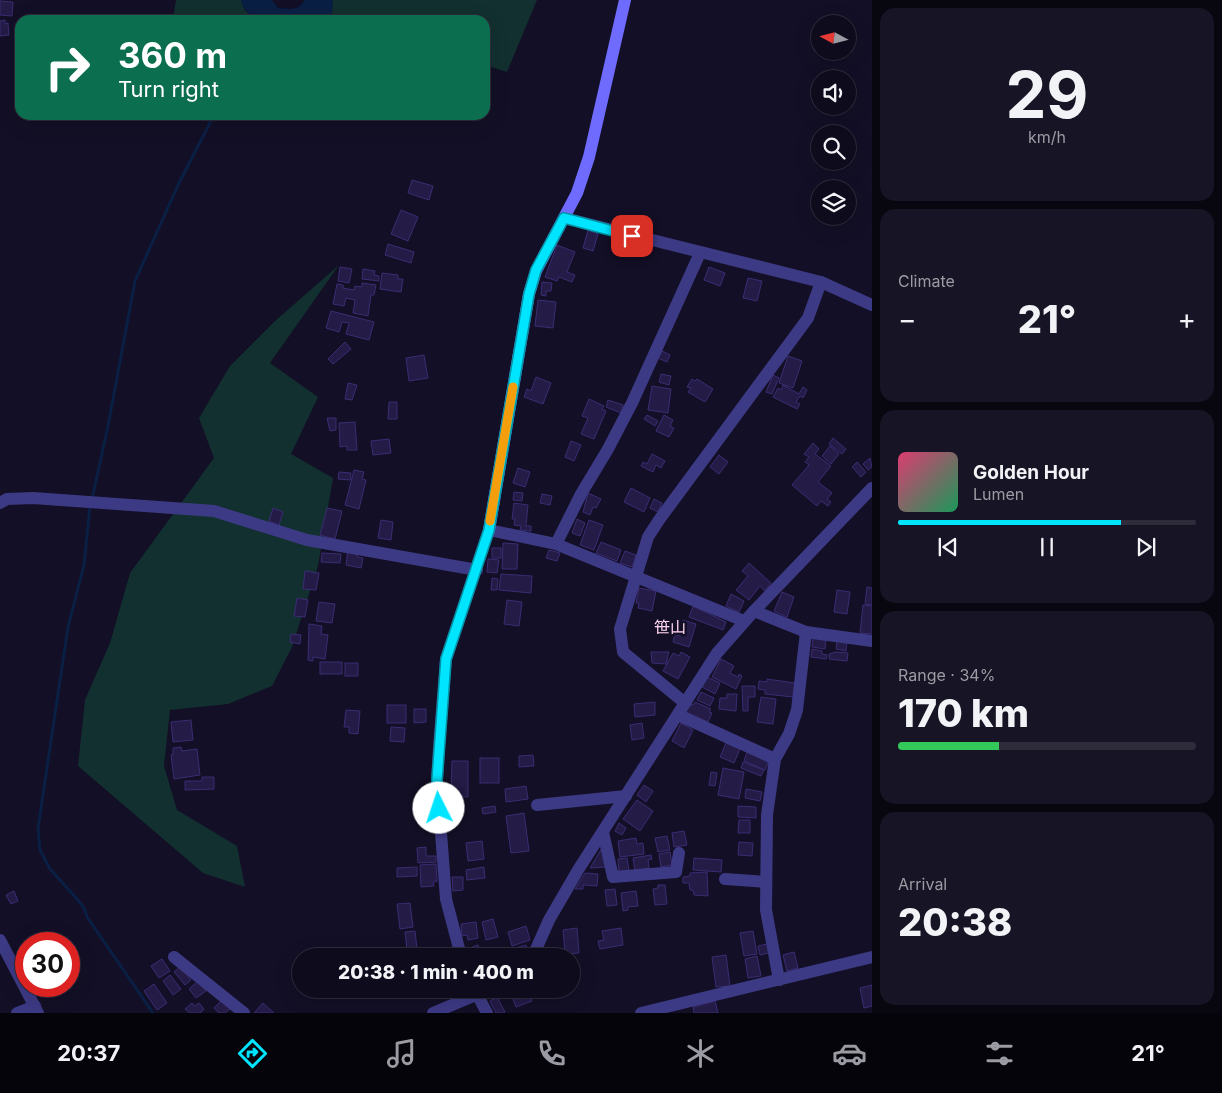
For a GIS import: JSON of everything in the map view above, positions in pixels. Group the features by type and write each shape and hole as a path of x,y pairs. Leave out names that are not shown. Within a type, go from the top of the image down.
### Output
{"street":[{"path":"459,948 446,899 437,780 446,659 489,530 529,294 536,270 577,193 589,156 625,0"},
{"path":"564,218 700,254 821,282 872,305"},
{"path":"556,544 581,494 608,449 632,403 700,254"},
{"path":"685,703 623,652 620,629 635,576 648,537 808,318 821,282"},
{"path":"537,948 549,920 717,653 744,621 872,488"},
{"path":"0,503 7,499 33,498 214,511 307,540 477,570"},
{"path":"489,530 556,544 744,621"},
{"path":"754,611 806,632 872,641"},
{"path":"779,980 766,910 767,815 775,759 788,734 797,710 806,632"},
{"path":"678,715 775,759"},
{"path":"537,805 626,796"},
{"path":"603,832 613,877 676,872 680,853"},
{"path":"725,879 766,882"},
{"path":"0,940 37,1009 17,1013"},
{"path":"174,957 244,1013"},
{"path":"641,1013 872,957"},
{"path":"433,1013 462,998"},
{"path":"476,998 487,1013"}],"green space":[{"path":"176,0 241,0 244,9 250,15 174,15"},
{"path":"333,0 537,0 507,72 490,67 490,15 332,15"},
{"path":"339,265 270,363 318,397 291,454 333,478 318,566 292,647 272,686 228,704 170,710 164,766 177,810 237,846 245,887 203,873 78,766 85,700 110,643 130,573 214,458 199,418 230,366 275,321"}],"water":[{"path":"241,0 272,0 278,8 291,9 299,7 305,0 333,0 332,15 250,15 244,8"}],"building":[{"path":"0,1 13,2 12,16 0,15"},
{"path":"5,20 5,24 8,23 9,35 0,36 0,21"},
{"path":"412,180 433,186 429,200 408,193"},
{"path":"401,210 418,217 408,241 391,234"},
{"path":"588,230 598,234 593,251 583,248"},
{"path":"388,244 414,252 411,263 385,255"},
{"path":"557,245 575,252 567,272 575,275 572,282 559,277 557,281 545,277"},
{"path":"340,267 352,269 349,283 338,281"},
{"path":"709,267 725,273 720,286 704,280"},
{"path":"363,269 375,271 374,275 379,276 379,281 362,279"},
{"path":"382,273 398,275 398,279 403,279 401,292 380,289"},
{"path":"748,278 762,281 757,301 743,298"},
{"path":"542,282 552,283 551,291 546,291 546,296 541,295"},
{"path":"362,283 376,285 374,295 371,295 368,316 353,313 355,300 346,298 344,306 333,304 337,284 343,285 343,288 354,290 355,286 362,287"},
{"path":"538,300 556,302 553,328 535,326"},
{"path":"331,311 374,322 369,340 346,334 349,323 342,322 339,332 326,328"},
{"path":"345,342 351,349 333,364 328,359"},
{"path":"662,351 670,355 667,362 658,358"},
{"path":"424,355 428,378 409,381 406,358"},
{"path":"788,356 802,361 793,388 779,383"},
{"path":"661,374 671,376 669,385 659,382"},
{"path":"773,375 779,378 772,394 766,392"},
{"path":"536,377 551,383 543,404 524,397 527,389 531,391"},
{"path":"692,379 695,381 697,379 713,389 705,402 688,392 691,388 687,387"},
{"path":"348,383 357,385 352,400 345,399"},
{"path":"783,385 799,394 803,387 807,390 803,398 800,396 796,402 800,404 797,409 773,397 778,388 781,390"},
{"path":"652,386 671,389 668,413 648,410"},
{"path":"589,399 604,406 602,409 606,411 594,439 581,434 588,418 582,416"},
{"path":"608,400 623,405 621,413 606,407"},
{"path":"389,402 397,402 397,419 388,419"},
{"path":"647,415 658,421 655,426 644,419"},
{"path":"664,415 673,420 670,426 674,428 669,437 656,431"},
{"path":"327,418 336,418 336,430 330,431"},
{"path":"355,422 357,450 347,450 347,446 340,447 339,423"},
{"path":"833,438 846,449 842,454 829,444"},
{"path":"389,439 391,453 373,455 371,441"},
{"path":"571,441 581,445 574,461 565,457"},
{"path":"813,443 819,449 815,454 831,466 818,482 832,493 827,499 831,502 828,506 821,501 817,506 792,485 809,465 805,462 809,457 804,454"},
{"path":"830,446 839,454 831,464 822,456"},
{"path":"652,454 665,461 661,468 656,465 653,472 641,466 643,462 647,464"},
{"path":"719,455 728,462 719,474 710,467"},
{"path":"870,458 872,467 868,470 863,464"},
{"path":"857,462 866,472 861,477 852,467"},
{"path":"518,468 530,472 525,487 513,483"},
{"path":"354,470 364,472 362,479 366,480 359,509 345,505"},
{"path":"339,472 351,473 350,480 338,479"},
{"path":"631,488 650,498 644,512 624,502"},
{"path":"514,492 523,493 522,501 513,500"},
{"path":"588,493 601,499 596,508 593,507 590,515 583,512"},
{"path":"542,494 552,496 550,505 540,503"},
{"path":"654,499 662,503 658,512 650,508"},
{"path":"514,503 528,505 526,526 531,526 531,531 520,530 521,526 514,525 515,519 512,519"},
{"path":"273,508 283,512 279,525 269,521"},
{"path":"327,508 342,511 335,539 320,535"},
{"path":"577,519 585,523 580,536 572,533"},
{"path":"381,520 393,522 391,540 378,538"},
{"path":"589,520 603,525 594,550 580,545"},
{"path":"601,542 621,550 617,561 596,553"},
{"path":"503,543 518,544 517,569 502,569"},
{"path":"492,548 501,548 501,558 492,558"},
{"path":"348,549 359,551 357,557 363,558 361,568 346,565"},
{"path":"549,550 560,553 557,561 546,558"},
{"path":"625,551 636,555 632,567 620,563"},
{"path":"322,553 341,554 340,563 321,562"},
{"path":"488,559 499,560 497,573 487,572"},
{"path":"749,563 771,583 765,591 760,586 749,600 736,590 748,576 742,571"},
{"path":"305,571 319,573 316,590 303,589"},
{"path":"501,574 532,576 531,593 499,590"},
{"path":"492,578 498,579 497,590 491,590"},
{"path":"867,587 872,588 872,605 865,604"},
{"path":"639,588 656,591 652,611 638,608 639,603 636,603"},
{"path":"837,590 850,592 847,614 834,612"},
{"path":"782,592 794,597 787,617 774,611"},
{"path":"731,594 744,601 739,612 726,606"},
{"path":"297,598 308,600 305,617 294,616"},
{"path":"507,600 522,602 519,626 504,624"},
{"path":"319,602 335,604 332,623 316,621"},
{"path":"863,605 872,606 872,634 860,633"},
{"path":"693,606 726,622 723,630 689,617"},
{"path":"683,620 696,624 689,647 673,642 675,634 679,636"},
{"path":"309,624 322,626 321,634 328,635 325,659 313,657 313,661 308,660"},
{"path":"291,634 301,635 300,644 290,642"},
{"path":"813,638 826,640 825,649 812,647"},
{"path":"837,640 847,641 846,651 836,649"},
{"path":"812,649 822,651 822,654 827,655 826,659 811,657"},
{"path":"651,652 669,652 666,664 652,663"},
{"path":"681,652 690,657 678,679 663,671 673,653 679,656"},
{"path":"836,652 848,653 847,661 829,659 829,654"},
{"path":"721,659 734,666 730,673 738,677 739,674 742,676 736,689 712,677"},
{"path":"320,662 342,662 342,674 320,674"},
{"path":"345,663 358,663 358,676 345,676"},
{"path":"707,677 720,683 715,694 702,687"},
{"path":"767,679 795,683 793,697 765,694 765,690 758,689 759,681 767,682"},
{"path":"742,686 755,686 755,697 748,697 748,711 743,711"},
{"path":"701,692 714,698 710,706 697,700"},
{"path":"727,694 737,694 736,711 719,709 720,698 727,698"},
{"path":"761,697 776,699 773,724 757,722"},
{"path":"655,702 655,715 635,717 634,704"},
{"path":"695,702 711,709 709,712 712,713 708,722 686,712 690,704 693,705"},
{"path":"387,705 406,705 406,723 387,723"},
{"path":"414,709 426,709 426,722 414,723"},
{"path":"346,710 360,711 358,734 349,733 349,727 344,727"},
{"path":"191,720 193,740 173,742 171,722"},
{"path":"642,723 644,738 632,740 630,725"},
{"path":"681,723 693,730 684,748 672,741"},
{"path":"391,727 405,728 404,742 390,741"},
{"path":"726,743 740,749 734,763 720,757"},
{"path":"181,747 182,751 197,749 200,775 174,779 171,755 173,755 173,748"},
{"path":"747,752 769,761 765,770 744,761"},
{"path":"533,755 534,766 519,767 519,756"},
{"path":"480,758 499,758 499,783 480,783"},
{"path":"452,761 468,761 468,797 451,797"},
{"path":"743,762 764,770 761,776 741,768"},
{"path":"723,768 744,772 739,799 718,795"},
{"path":"711,772 717,773 715,786 709,785"},
{"path":"202,777 214,777 214,789 185,790 185,781 202,781"},
{"path":"644,785 653,791 646,802 637,795"},
{"path":"526,786 528,799 506,802 505,789"},
{"path":"746,789 762,792 760,801 745,798"},
{"path":"637,800 653,811 640,831 623,819"},
{"path":"495,806 496,812 483,814 482,808"},
{"path":"738,806 756,807 756,818 738,817"},
{"path":"524,813 529,851 511,853 506,816"},
{"path":"739,820 750,820 750,833 738,833"},
{"path":"619,823 626,828 622,835 615,831"},
{"path":"684,831 687,845 674,847 672,833"},
{"path":"667,836 670,850 658,852 655,838"},
{"path":"636,838 637,844 643,843 644,854 620,857 618,841"},
{"path":"482,841 484,859 468,861 466,843"},
{"path":"739,842 753,843 752,856 738,855"},
{"path":"426,847 426,856 436,856 436,862 418,863 417,848"},
{"path":"602,848 606,867 590,868"},
{"path":"670,852 672,865 661,867 659,854"},
{"path":"651,855 652,859 648,860 649,868 635,871 633,858"},
{"path":"627,858 629,871 619,872 618,859"},
{"path":"694,858 722,860 721,872 693,870"},
{"path":"436,864 437,881 433,882 434,886 421,887 420,865"},
{"path":"417,867 417,876 397,877 397,868"},
{"path":"484,867 485,878 467,880 466,870"},
{"path":"707,872 708,896 694,895 693,890 690,890 689,883 683,883 683,877 690,876 690,873"},
{"path":"585,873 598,874 597,886 583,885 583,889 575,889"},
{"path":"452,877 463,877 463,890 453,891"},
{"path":"658,885 665,885 667,904 655,905 653,889 658,888"},
{"path":"615,889 617,905 607,906 605,890"},
{"path":"14,891 18,901 11,904 6,895"},
{"path":"636,891 638,906 628,907 628,910 623,911 621,893"},
{"path":"410,903 413,927 400,929 397,904"},
{"path":"493,919 498,937 486,940 482,922"},
{"path":"476,922 478,938 468,940 467,935 462,936 461,924"},
{"path":"526,926 530,940 512,946 508,932"},
{"path":"577,928 579,948 564,948 563,930"},
{"path":"621,928 623,945 600,949 598,941 604,940 602,931"},
{"path":"415,931 417,948 407,948 405,932"},
{"path":"753,931 757,954 744,956 740,933"},
{"path":"767,944 769,953 760,955 758,946"},
{"path":"526,945 527,948 516,948"},
{"path":"794,952 798,968 787,971 783,955"},
{"path":"726,955 730,986 716,987 712,957"},
{"path":"757,956 761,976 748,978 745,959"},
{"path":"162,959 170,971 159,978 151,966"},
{"path":"180,967 191,980 185,985 174,972"},
{"path":"170,975 181,989 173,995 163,981"},
{"path":"198,981 206,991 196,998 189,989"},
{"path":"154,984 167,1003 157,1010 144,991"},
{"path":"872,985 872,1006 864,1008 860,988"},
{"path":"498,998 505,1012 496,1013 490,1001"},
{"path":"512,998 531,998 532,1001 516,1007"},
{"path":"222,1000 230,1009 225,1013 219,1013 214,1008"},
{"path":"715,1001 718,1013 694,1013 693,1007"},
{"path":"192,1003 195,1006 199,1003 204,1009 200,1013 190,1013 185,1009"},
{"path":"263,1003 274,1013 254,1013"}],"waterway":[{"path":"92,499 108,426 135,281 179,183 211,120"},
{"path":"90,506 84,565 68,627 38,828 40,850 50,869 84,908 87,917 153,1013"}],"slow traffic":[{"path":"490,521 513,387"}],"district":[{"name":"笹山","path":"670,627"}],"route":[{"path":"439,808 437,780 446,659 489,530 529,294 536,270 564,218 632,236"}]}
